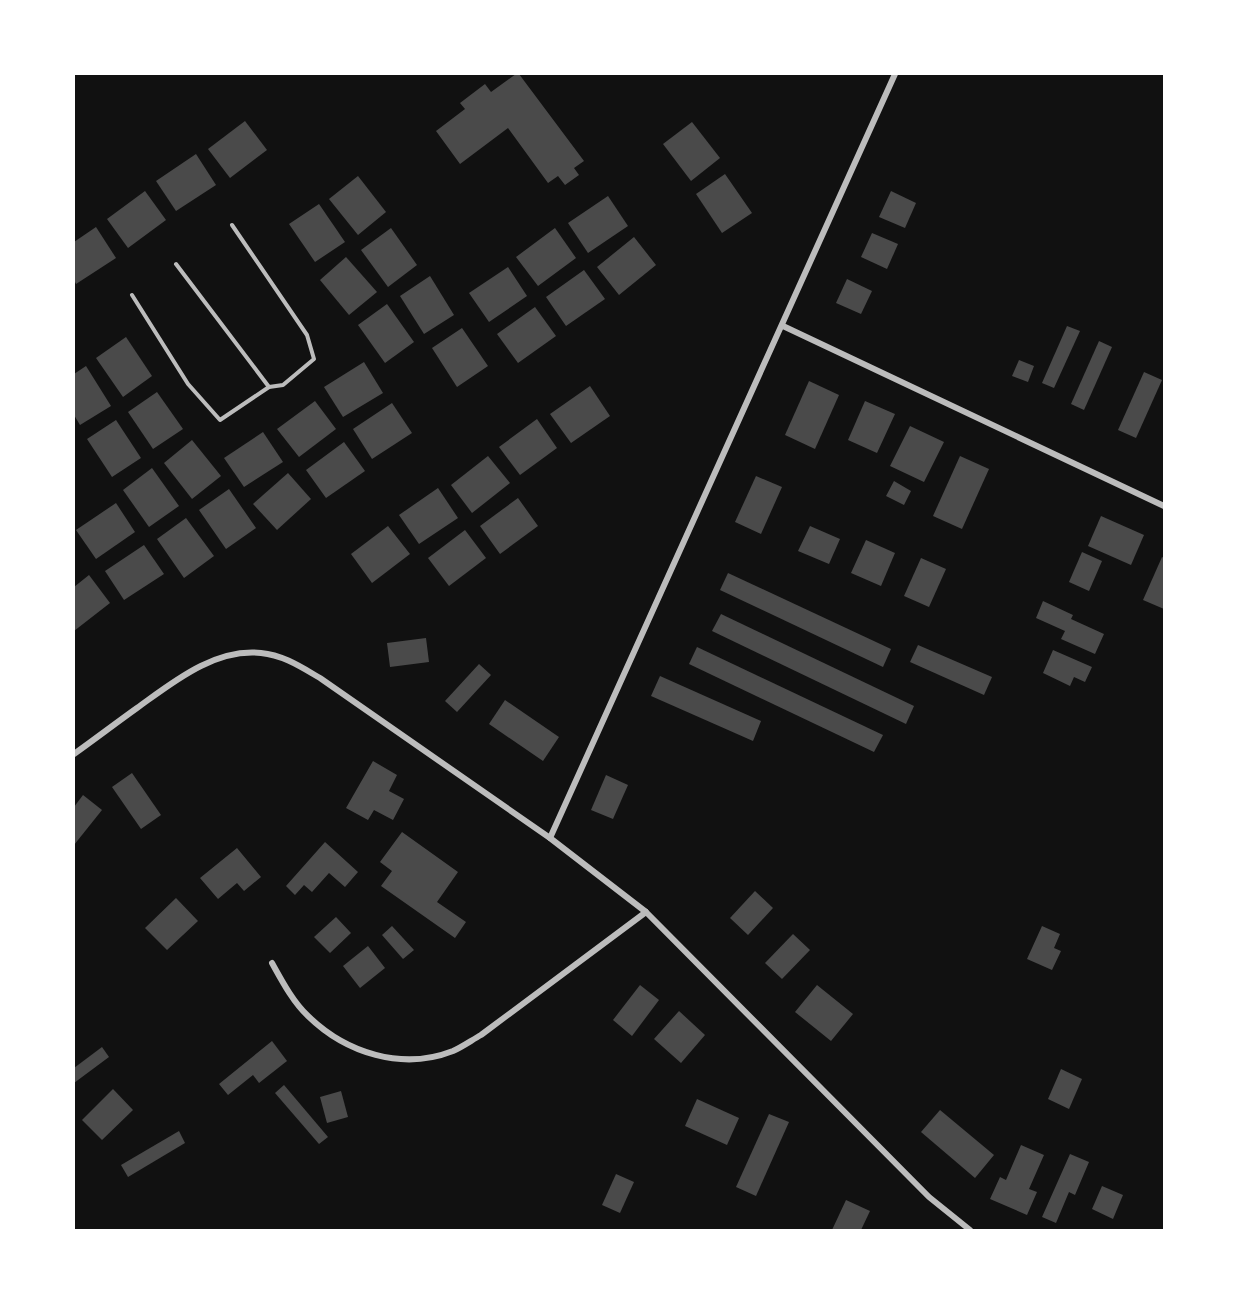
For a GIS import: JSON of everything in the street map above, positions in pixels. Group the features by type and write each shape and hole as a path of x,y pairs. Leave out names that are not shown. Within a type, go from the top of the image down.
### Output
{"street":[{"path":"550,838 895,74"},
{"path":"783,326 1164,506"},
{"path":"74,754 185,673 212,661 233,655 260,652 289,659 320,678 550,838 645,912 929,1197 970,1230"},
{"path":"272,963 289,992 307,1015 333,1036 365,1053 395,1060 423,1058 452,1051 481,1035 645,912"}],"lane":[{"path":"132,295 188,384 220,420 269,387 283,385 314,359 307,335 232,225"},
{"path":"176,264 269,387"}],"building":[{"path":"519,74 584,161 574,168 579,175 565,185 558,176 548,183 508,128 460,164 436,131 465,109 460,103 485,84 491,92"},
{"path":"245,121 267,150 230,178 208,149"},
{"path":"692,122 720,158 691,181 663,144"},
{"path":"196,154 216,185 176,211 156,181"},
{"path":"725,174 752,213 722,233 696,194"},
{"path":"358,176 386,212 358,235 329,199"},
{"path":"145,191 166,220 128,248 107,219"},
{"path":"891,191 916,203 905,228 879,217"},
{"path":"608,196 628,226 588,253 568,223"},
{"path":"319,204 345,242 315,262 289,224"},
{"path":"96,227 116,258 76,284 74,280 74,242"},
{"path":"391,228 417,265 388,287 361,250"},
{"path":"555,228 576,258 538,286 516,257"},
{"path":"872,233 898,244 887,269 861,257"},
{"path":"634,237 656,265 619,295 597,267"},
{"path":"346,257 377,292 349,315 320,280"},
{"path":"508,267 527,296 489,322 469,293"},
{"path":"584,270 605,299 566,326 546,297"},
{"path":"430,276 454,315 424,334 400,296"},
{"path":"847,279 872,291 861,314 836,303"},
{"path":"387,304 414,342 385,363 358,325"},
{"path":"535,307 556,336 518,363 497,334"},
{"path":"1067,326 1080,331 1054,388 1042,383"},
{"path":"462,328 488,366 457,387 432,348"},
{"path":"126,337 152,376 123,397 96,358"},
{"path":"1099,341 1112,347 1084,410 1071,404"},
{"path":"1019,360 1034,366 1028,382 1012,376"},
{"path":"364,362 383,393 343,417 324,387"},
{"path":"86,366 111,406 80,425 74,415 74,374"},
{"path":"1144,372 1162,380 1136,438 1118,430"},
{"path":"809,381 839,395 815,449 785,435"},
{"path":"590,386 610,416 571,443 550,414"},
{"path":"157,392 183,429 153,449 128,412"},
{"path":"315,401 336,429 299,457 277,429"},
{"path":"865,401 895,414 877,453 848,440"},
{"path":"392,403 412,433 372,459 353,429"},
{"path":"537,419 557,448 520,475 499,447"},
{"path":"116,420 141,458 112,477 87,439"},
{"path":"910,426 944,442 924,482 890,466"},
{"path":"263,432 283,462 244,487 224,458"},
{"path":"192,440 221,476 192,499 164,463"},
{"path":"344,442 365,471 326,498 306,470"},
{"path":"488,456 510,483 472,513 451,485"},
{"path":"960,456 989,469 962,529 933,516"},
{"path":"152,468 179,506 149,527 123,490"},
{"path":"288,473 311,499 277,530 253,504"},
{"path":"756,476 782,487 761,534 735,522"},
{"path":"894,481 911,491 904,505 886,496"},
{"path":"438,488 458,518 419,544 399,515"},
{"path":"229,489 256,528 226,549 199,510"},
{"path":"518,498 538,526 500,554 480,526"},
{"path":"116,503 135,532 96,559 76,530"},
{"path":"1101,516 1144,535 1131,565 1088,546"},
{"path":"186,518 214,556 184,578 157,539"},
{"path":"388,526 410,554 372,583 351,554"},
{"path":"810,526 840,539 829,564 798,551"},
{"path":"465,530 486,558 449,586 428,558"},
{"path":"866,540 895,553 881,586 851,573"},
{"path":"144,545 164,574 124,600 105,571"},
{"path":"1082,552 1102,561 1089,591 1069,582"},
{"path":"1162,557 1164,558 1164,609 1143,600"},
{"path":"921,558 946,569 929,607 904,596"},
{"path":"728,573 891,649 883,667 720,590"},
{"path":"89,575 110,603 74,631 74,587"},
{"path":"1043,601 1073,615 1071,619 1104,634 1095,654 1061,639 1065,631 1036,618"},
{"path":"721,614 914,706 906,724 712,631"},
{"path":"426,638 429,662 390,667 387,643"},
{"path":"918,645 992,677 984,695 910,662"},
{"path":"697,647 883,735 874,752 689,664"},
{"path":"1053,650 1092,667 1085,682 1074,677 1070,686 1043,673"},
{"path":"479,664 491,675 457,712 445,701"},
{"path":"660,676 761,721 753,741 651,696"},
{"path":"505,700 559,737 543,761 489,724"},
{"path":"373,761 397,775 389,791 404,799 393,820 374,810 368,820 346,808"},
{"path":"132,773 161,815 141,829 112,787"},
{"path":"606,775 628,785 613,819 591,810"},
{"path":"83,795 102,810 74,845 74,807"},
{"path":"402,832 458,872 437,902 466,922 455,938 381,886 392,871 380,862"},
{"path":"325,842 358,872 345,887 329,873 312,892 304,885 295,895 286,886"},
{"path":"237,848 261,877 244,891 237,883 218,899 200,878"},
{"path":"755,891 773,908 748,935 730,918"},
{"path":"176,898 198,921 167,950 145,928"},
{"path":"336,917 351,933 330,953 314,937"},
{"path":"392,926 414,950 403,959 382,935"},
{"path":"1042,926 1060,934 1054,948 1061,951 1052,970 1027,959"},
{"path":"793,934 810,950 782,979 765,963"},
{"path":"368,946 385,968 360,988 343,966"},
{"path":"640,985 659,1000 632,1036 613,1020"},
{"path":"817,985 853,1014 831,1041 795,1012"},
{"path":"679,1011 705,1035 681,1063 654,1039"},
{"path":"272,1041 287,1061 259,1083 253,1075 228,1095 219,1084"},
{"path":"102,1047 109,1057 74,1083 74,1068"},
{"path":"1061,1069 1082,1079 1069,1109 1048,1099"},
{"path":"284,1085 328,1137 319,1144 275,1093"},
{"path":"113,1089 133,1110 102,1140 82,1120"},
{"path":"341,1091 348,1117 327,1123 320,1097"},
{"path":"697,1099 739,1118 727,1145 685,1126"},
{"path":"940,1110 994,1155 975,1178 921,1132"},
{"path":"769,1114 789,1122 756,1196 736,1187"},
{"path":"179,1131 185,1143 128,1177 121,1165"},
{"path":"1021,1145 1044,1155 1029,1189 1037,1192 1027,1215 990,1199 1000,1177 1006,1180"},
{"path":"1070,1154 1089,1162 1075,1195 1069,1192 1056,1223 1042,1217"},
{"path":"616,1174 634,1182 620,1213 602,1205"},
{"path":"1102,1186 1123,1195 1113,1219 1092,1209"},
{"path":"846,1200 870,1211 861,1230 832,1230"}]}
